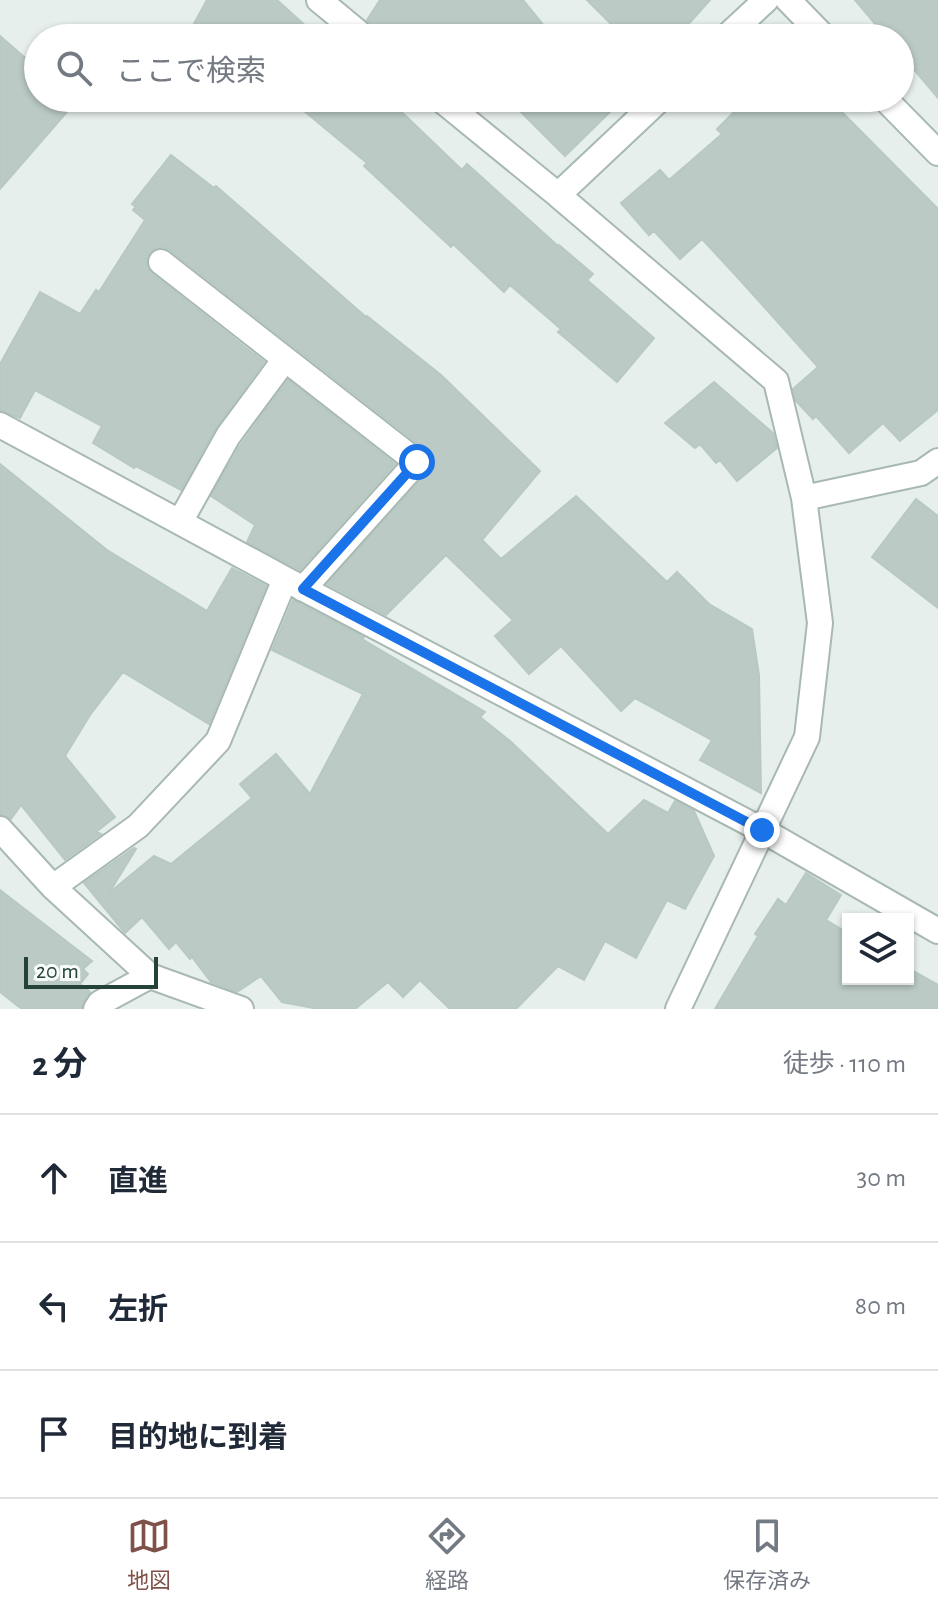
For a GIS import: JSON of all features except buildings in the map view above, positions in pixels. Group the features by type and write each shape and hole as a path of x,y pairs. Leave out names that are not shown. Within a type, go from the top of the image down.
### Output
{"street":[{"path":"319,0 348,24"},
{"path":"740,24 766,0"},
{"path":"788,0 811,24"},
{"path":"456,112 776,381 804,498 820,623 807,737 678,1009"},
{"path":"558,195 646,112"},
{"path":"898,112 938,153"},
{"path":"53,887 138,826 218,741 294,584 417,462 161,262"},
{"path":"180,522 228,436 285,359"},
{"path":"0,425 294,584 762,830 938,931"},
{"path":"804,498 921,473 938,461"},
{"path":"0,829 53,887 150,976 241,1009"},
{"path":"96,1009 100,1003 150,976"}],"route":[{"path":"417,462 303,589 762,830"}]}
